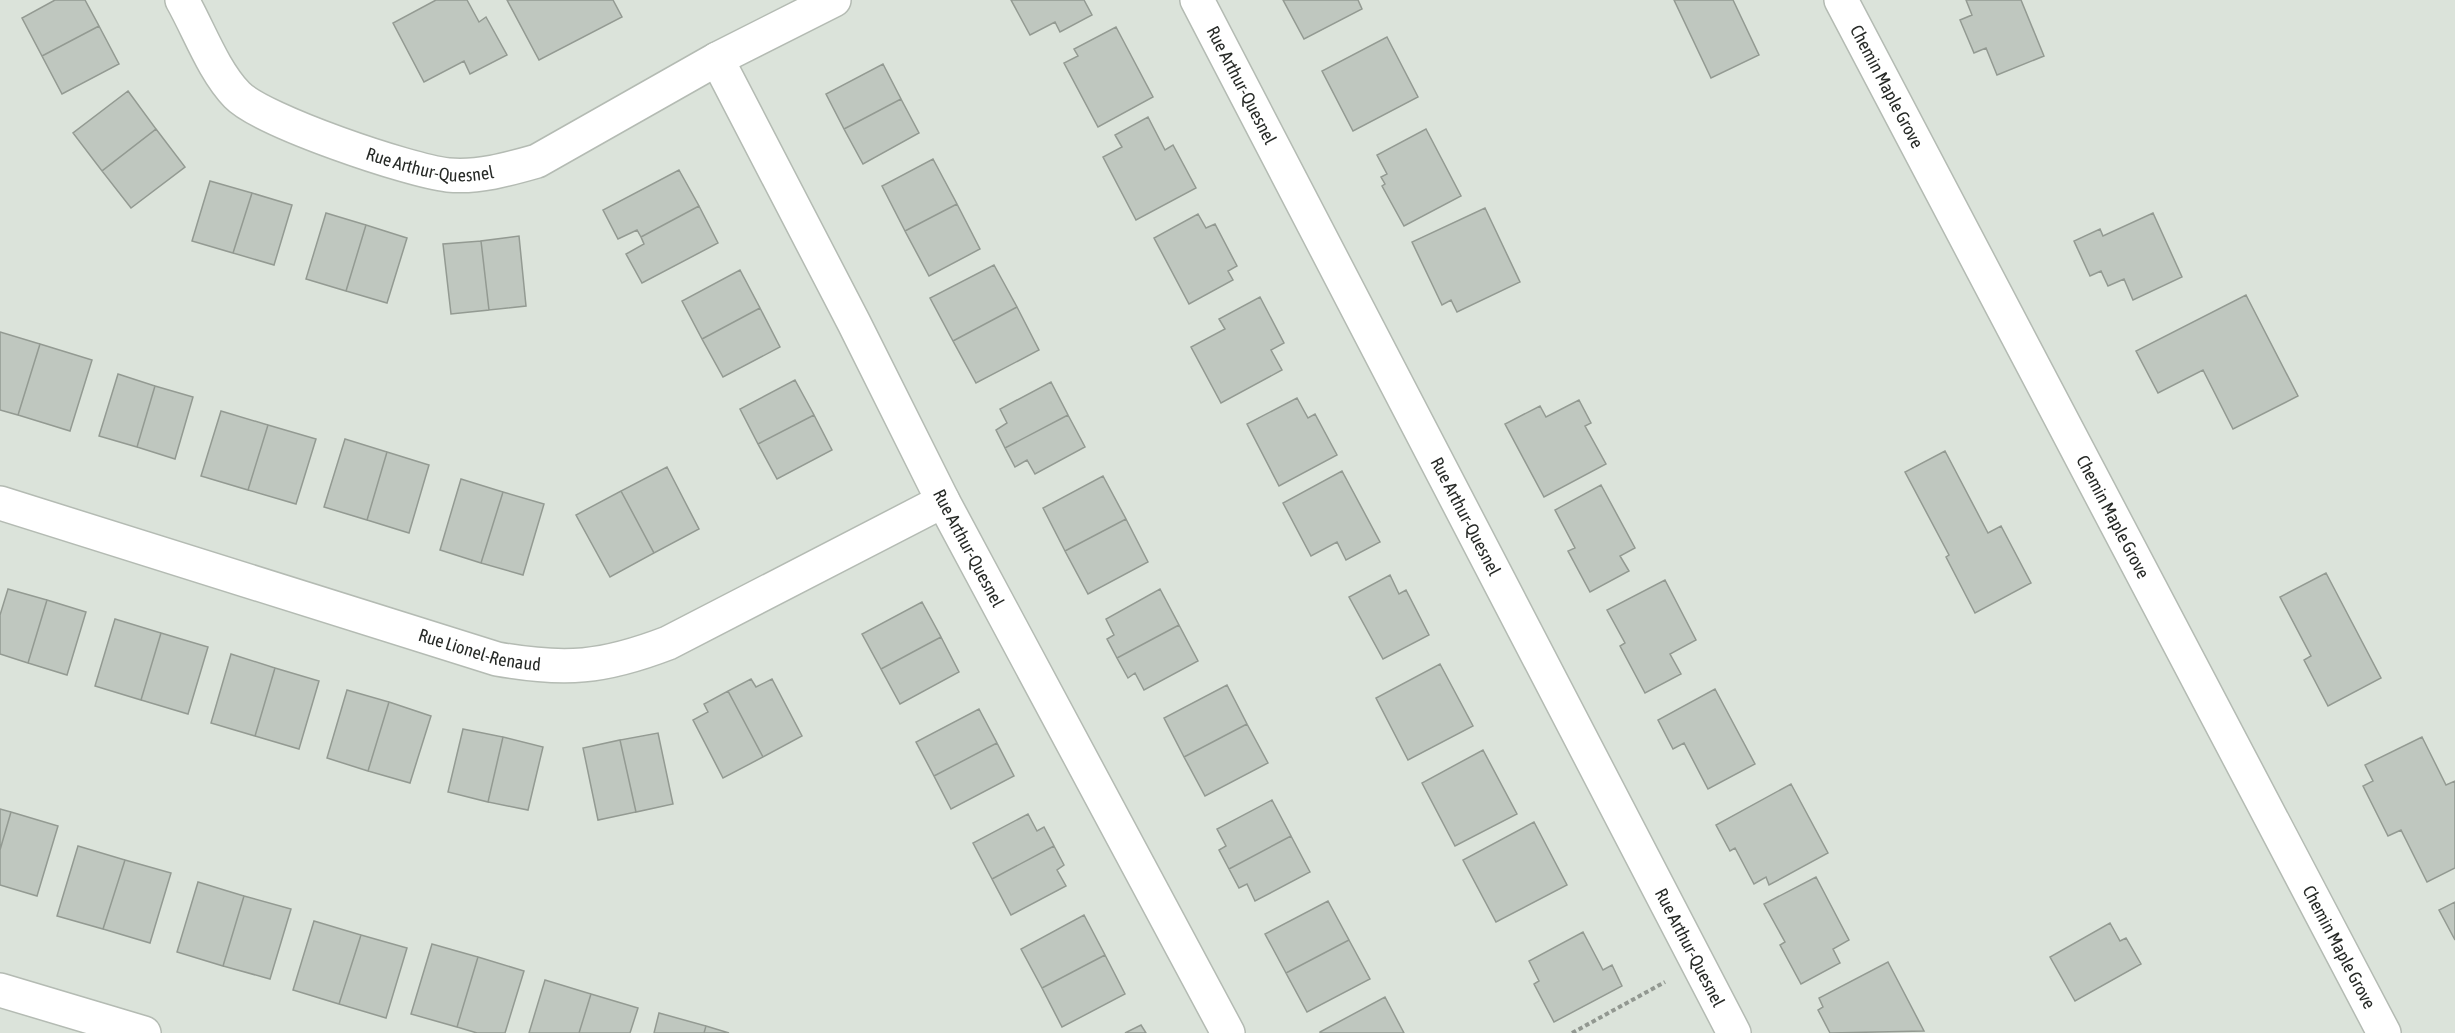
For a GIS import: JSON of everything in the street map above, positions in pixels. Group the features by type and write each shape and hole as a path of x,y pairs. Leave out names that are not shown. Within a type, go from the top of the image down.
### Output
{"street":[{"name":"Rue Arthur-Quesnel","path":"183,0 231,86 237,94 255,108 284,123 415,167 449,175 507,170 537,161 717,59 834,0"},
{"name":"Rue Arthur-Quesnel","path":"1197,0 1734,1033"},
{"name":"Chemin Maple Grove","path":"1841,0 2384,1033"},
{"name":"Rue Arthur-Quesnel","path":"717,59 854,322 942,501 1228,1033"},
{"name":"Rue Lionel-Renaud","path":"0,503 497,659 562,667 594,666 628,658 668,643 942,501"},
{"path":"0,990 144,1033"}],"path":[{"path":"1572,1033 1698,965"}],"building":[{"path":"55,0 85,0 99,26 42,56 22,18"},
{"path":"436,0 467,0 479,22 486,17 507,55 470,74 464,61 424,82 393,23"},
{"path":"507,0 613,0 622,17 539,60"},
{"path":"1011,0 1084,0 1092,15 1060,32 1055,22 1030,35"},
{"path":"1283,0 1358,0 1362,9 1304,39"},
{"path":"1674,0 1733,0 1759,55 1711,78"},
{"path":"1966,0 2021,0 2044,56 1997,75 1986,48 1974,53 1960,20 1972,15"},
{"path":"99,26 119,64 62,94 42,56"},
{"path":"1116,27 1153,97 1098,127 1064,63 1078,56 1074,49"},
{"path":"1387,37 1418,97 1353,131 1322,71"},
{"path":"883,64 901,99 844,129 826,94"},
{"path":"128,91 156,129 102,171 73,133"},
{"path":"901,99 919,133 863,164 844,129"},
{"path":"1148,117 1165,150 1173,145 1196,188 1136,220 1103,157 1122,147 1115,135"},
{"path":"156,129 185,167 131,208 102,171"},
{"path":"1426,129 1461,196 1404,226 1382,186 1385,184 1381,177 1387,174 1377,155"},
{"path":"933,159 957,204 905,231 882,186"},
{"path":"679,170 699,206 641,237 637,230 618,239 603,210"},
{"path":"210,181 252,193 233,253 192,241"},
{"path":"252,193 292,205 274,265 233,253"},
{"path":"957,204 980,249 929,276 905,231"},
{"path":"699,206 718,243 642,283 626,254 644,244 641,237"},
{"path":"1485,208 1520,282 1457,312 1451,300 1442,305 1412,242"},
{"path":"326,213 366,225 346,291 306,279"},
{"path":"2153,213 2182,277 2133,300 2124,279 2108,286 2101,271 2090,276 2074,241 2100,229 2103,236"},
{"path":"1198,214 1206,228 1215,224 1237,266 1228,271 1233,280 1189,304 1154,238"},
{"path":"366,225 407,238 387,303 346,291"},
{"path":"519,236 526,306 489,310 481,241"},
{"path":"481,241 489,310 451,314 443,244"},
{"path":"994,265 1017,307 953,341 930,298"},
{"path":"740,270 760,308 702,339 682,301"},
{"path":"2246,295 2298,396 2233,429 2203,370 2158,393 2136,351"},
{"path":"1260,297 1284,343 1271,350 1282,370 1221,403 1191,347 1225,329 1219,319"},
{"path":"1017,307 1039,350 976,383 953,341"},
{"path":"760,308 780,347 723,377 702,339"},
{"path":"0,332 40,344 18,415 0,410"},
{"path":"40,344 92,360 70,431 18,415"},
{"path":"118,374 155,386 137,447 99,436"},
{"path":"795,380 814,415 758,444 740,409"},
{"path":"1051,382 1068,415 1005,448 996,430 1007,423 1000,409"},
{"path":"155,386 193,397 175,459 137,447"},
{"path":"1297,398 1308,418 1315,414 1337,455 1279,486 1247,424"},
{"path":"1579,400 1591,423 1585,426 1606,464 1544,497 1505,424 1540,406 1546,417"},
{"path":"221,411 268,425 248,490 201,476"},
{"path":"814,415 832,450 777,479 758,444"},
{"path":"1068,415 1085,447 1035,474 1027,460 1015,467 1005,448"},
{"path":"268,425 316,439 296,504 248,490"},
{"path":"345,439 387,452 367,520 324,507"},
{"path":"1945,451 1988,533 2001,526 2031,583 1975,613 1946,557 1949,555 1905,472"},
{"path":"387,452 429,465 409,533 367,520"},
{"path":"667,467 699,529 654,553 621,491"},
{"path":"1342,471 1380,542 1346,560 1337,542 1311,556 1283,503"},
{"path":"1103,476 1126,519 1065,551 1043,508"},
{"path":"461,479 503,492 481,563 440,550"},
{"path":"1601,485 1635,548 1620,556 1629,571 1590,592 1568,551 1575,548 1555,510"},
{"path":"621,491 654,553 610,577 576,515"},
{"path":"503,492 544,504 523,575 481,563"},
{"path":"1126,519 1148,562 1088,594 1065,551"},
{"path":"2326,573 2381,678 2328,706 2304,660 2311,656 2280,597"},
{"path":"1390,575 1399,594 1406,590 1429,635 1383,659 1349,597"},
{"path":"1665,580 1696,640 1670,654 1681,674 1645,693 1620,646 1625,643 1607,610"},
{"path":"8,589 47,600 28,663 0,654 0,615"},
{"path":"1160,589 1179,625 1117,658 1107,639 1114,635 1106,619"},
{"path":"47,600 86,612 67,675 28,663"},
{"path":"922,602 941,637 881,669 862,634"},
{"path":"115,619 161,633 141,700 95,686"},
{"path":"1179,625 1198,661 1144,690 1135,673 1128,678 1117,658"},
{"path":"161,633 208,647 188,714 141,700"},
{"path":"941,637 959,672 900,704 881,669"},
{"path":"231,654 275,668 255,736 211,723"},
{"path":"1440,664 1473,726 1408,760 1376,698"},
{"path":"275,668 319,681 299,749 255,736"},
{"path":"751,679 756,687 772,679 802,736 763,757 728,691"},
{"path":"1227,685 1247,724 1184,757 1164,718"},
{"path":"1715,689 1755,764 1708,789 1684,743 1673,749 1658,720"},
{"path":"347,690 389,702 368,771 327,758"},
{"path":"728,691 763,757 723,778 693,720 708,712 704,704"},
{"path":"389,702 431,716 410,783 368,771"},
{"path":"979,709 997,743 934,776 916,742"},
{"path":"1247,724 1268,763 1205,796 1184,757"},
{"path":"463,729 503,737 488,802 448,792"},
{"path":"658,733 673,804 636,812 620,740"},
{"path":"503,737 543,747 528,810 488,802"},
{"path":"2422,737 2446,785 2455,781 2455,868 2427,882 2401,830 2388,836 2363,786 2373,781 2365,765"},
{"path":"620,740 636,812 598,820 583,748"},
{"path":"997,743 1014,776 951,809 934,776"},
{"path":"1483,750 1517,814 1455,846 1422,783"},
{"path":"1791,784 1828,853 1769,885 1766,877 1754,884 1735,848 1730,851 1716,825"},
{"path":"1272,800 1291,836 1229,869 1219,850 1226,846 1217,829"},
{"path":"0,809 11,812 0,850"},
{"path":"11,812 58,826 37,896 0,885 0,850"},
{"path":"1028,814 1037,831 1044,827 1054,846 992,879 973,843"},
{"path":"1534,822 1567,885 1496,922 1463,860"},
{"path":"1291,836 1310,872 1255,901 1247,884 1239,888 1229,869"},
{"path":"78,846 125,860 103,929 57,916"},
{"path":"1054,846 1064,865 1057,870 1066,886 1011,915 992,879"},
{"path":"125,860 171,873 150,943 103,929"},
{"path":"1816,877 1849,940 1833,949 1840,963 1801,984 1780,945 1785,942 1764,904"},
{"path":"198,882 244,896 223,966 177,952"},
{"path":"244,896 291,909 270,979 223,966"},
{"path":"1328,901 1349,940 1286,973 1265,934"},
{"path":"2455,902 2455,940 2439,910"},
{"path":"1084,915 1105,955 1042,988 1021,949"},
{"path":"314,921 361,935 339,1004 293,990"},
{"path":"2110,923 2120,941 2126,938 2141,964 2075,1001 2050,957"},
{"path":"1583,932 1603,970 1612,965 1622,986 1554,1022 1534,984 1539,981 1529,961"},
{"path":"361,935 407,948 386,1018 339,1004"},
{"path":"1349,940 1370,979 1307,1012 1286,973"},
{"path":"432,944 478,957 457,1027 411,1014"},
{"path":"1105,955 1125,994 1062,1027 1042,988"},
{"path":"478,957 524,971 505,1033 477,1033 457,1027"},
{"path":"1888,962 1924,1031 1830,1033 1818,1010 1823,1007 1819,998"},
{"path":"545,980 591,994 579,1033 529,1033"},
{"path":"591,994 638,1008 630,1033 579,1033"},
{"path":"1385,997 1404,1033 1320,1033 1320,1032"},
{"path":"659,1013 706,1026 704,1033 654,1033"},
{"path":"1141,1025 1146,1033 1125,1033"},
{"path":"706,1026 729,1033 704,1033"}]}
